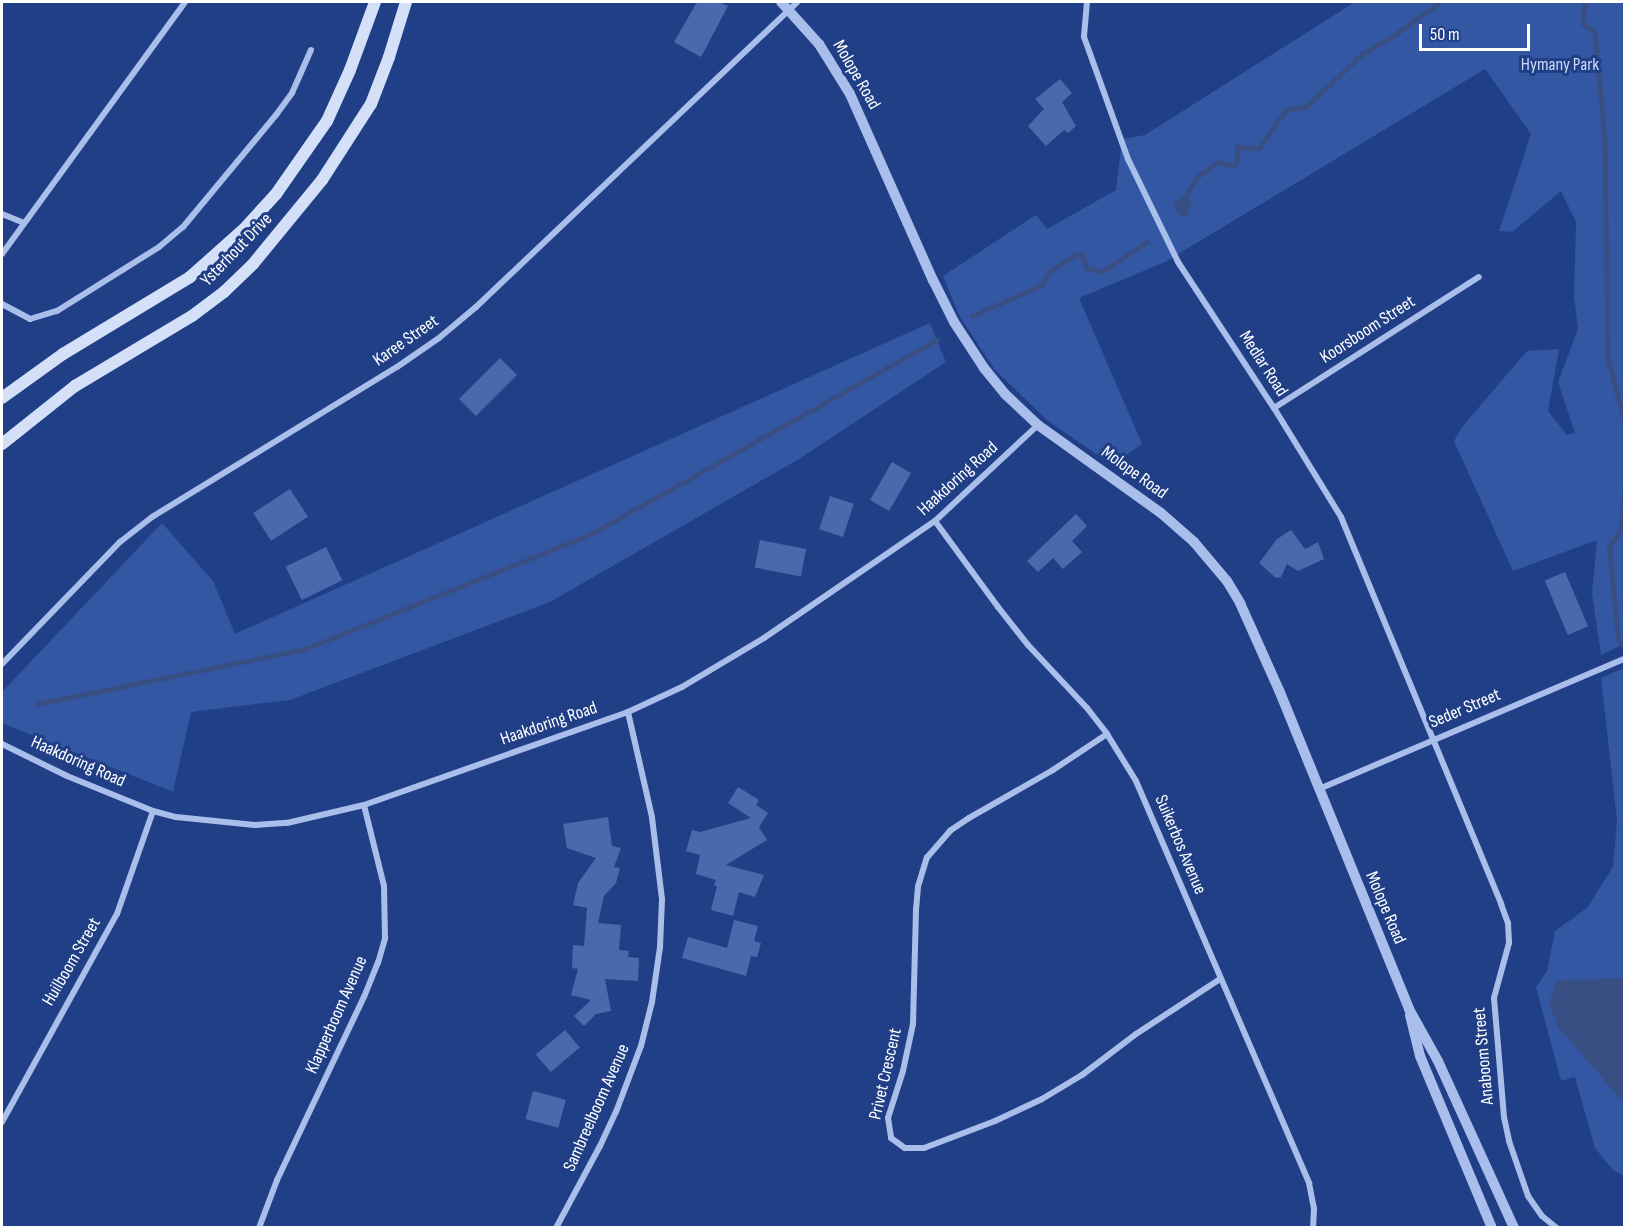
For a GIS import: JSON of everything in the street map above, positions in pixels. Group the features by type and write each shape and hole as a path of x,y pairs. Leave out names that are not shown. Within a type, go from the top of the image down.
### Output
{"main road":[{"name":"Ysterhout Drive","path":"2,398 63,354 190,277 243,230 276,194 327,121 350,70 375,2"},
{"name":"Ysterhout Drive","path":"2,444 75,386 192,316 224,292 253,264 322,180 371,104 406,2"}],"street":[{"path":"2,254 185,2"},
{"name":"Medlar Road","path":"1087,2 1084,37 1128,159 1178,262 1327,492 1352,540 1434,739"},
{"name":"Molope Road","path":"789,4 819,44 850,94 954,322 984,369 1005,394 1038,425 1161,513 1194,542 1222,575 1240,603 1263,652 1409,1009 1438,1060 1514,1227"},
{"name":"Karee Street","path":"2,664 120,542 152,517 397,367 439,338 476,306 789,4"},
{"path":"2,304 30,318 57,311 159,247 183,227 292,93 310,50"},
{"path":"2,214 24,224"},
{"name":"Koorsboom Street","path":"1274,408 1479,277"},
{"name":"Haakdoring Road","path":"2,744 67,776 153,811 208,822 255,825 287,823 364,805 628,712 682,687 722,664 935,521 1038,425"},
{"name":"Suikerbos Avenue","path":"935,521 1028,645 1074,692 1107,734 1136,781 1309,1183 1314,1209 1313,1227"},
{"name":"Seder Street","path":"1319,789 1624,659"},
{"name":"Sambreelboom Avenue","path":"556,1227 616,1112 641,1046 652,1002 660,947 662,899 652,817 628,712"},
{"name":"Privet Crescent","path":"1107,734 1053,770 969,818 936,844 927,857 919,879 916,909 913,1024 903,1071 888,1118 891,1138 905,1148 924,1148 1042,1099 1082,1075 1136,1034 1220,979"},
{"name":"Anaboom Street","path":"1434,739 1508,923 1507,955 1494,998 1504,1117 1509,1141 1528,1196 1542,1216 1557,1227"},
{"name":"Klapperboom Avenue","path":"259,1227 278,1180 364,997 385,938 384,886 364,805"},
{"name":"Huilboom Street","path":"2,1122 117,914 153,811"},
{"name":"Molope Road","path":"1409,1009 1420,1056 1492,1227"}],"green space":[{"name":"Hymany Park","path":"1355,2 1624,2 1624,644 1601,655 1592,594 1597,540 1513,571 1454,441 1462,427 1527,351 1559,349 1548,411 1567,435 1575,433 1558,382 1578,329 1574,297 1576,222 1561,191 1512,232 1499,231 1531,134 1485,69 1165,262 1079,298 1142,444 1112,465 1047,420 995,370 960,317 943,276 1036,215 1047,229 1116,190 1122,139 1145,135"},
{"path":"930,323 946,362 799,459 550,602 290,700 191,712 173,792 2,723 2,692 162,523 213,581 235,634"},
{"path":"1624,668 1624,1176 1613,1170 1595,1148 1575,1077 1561,1081 1536,987 1547,971 1555,931 1587,908 1613,867 1617,820 1601,678"}],"shaded area":[{"path":"1186,194 1192,202 1186,218 1179,215 1173,204"},
{"path":"1624,978 1624,1103 1558,1027 1549,1003 1557,981"}],"building":[{"path":"697,2 719,2 728,6 701,57 674,42"},
{"path":"1060,79 1072,93 1062,102 1076,126 1068,133 1064,130 1046,146 1028,126 1044,109 1035,99"},
{"path":"500,358 517,375 476,416 459,399"},
{"path":"892,462 911,473 889,511 870,500"},
{"path":"290,489 308,517 271,541 253,513"},
{"path":"830,496 854,504 843,537 819,529"},
{"path":"1076,514 1087,526 1072,541 1082,552 1063,569 1053,558 1038,572 1027,561"},
{"path":"1291,530 1305,549 1318,542 1324,559 1298,571 1287,564 1281,577 1276,578 1259,563 1277,539"},
{"path":"760,540 806,549 801,576 755,567"},
{"path":"326,547 342,580 302,600 286,567"},
{"path":"1565,572 1588,626 1568,635 1545,581"},
{"path":"738,787 759,800 756,805 768,813 759,827 767,840 726,865 764,875 755,897 739,892 733,916 711,910 717,886 714,886 716,880 696,874 700,855 686,851 692,830 700,832 751,818 728,803"},
{"path":"608,817 612,846 621,848 614,867 620,868 616,883 604,896 598,923 621,925 619,950 629,951 628,957 639,958 638,981 605,979 611,1011 596,1014 584,1026 574,1016 591,1000 571,995 578,969 572,968 573,945 584,946 587,908 573,905 578,883 596,858 567,848 563,824"},
{"path":"734,920 758,926 754,941 761,943 757,957 751,956 746,976 682,958 688,937 727,948"},
{"path":"565,1030 580,1048 551,1072 536,1054"},
{"path":"533,1091 566,1100 558,1128 525,1119"}],"waterway":[{"path":"1184,199 1196,178 1218,162 1233,166 1237,162 1237,147 1259,148 1286,110 1306,107 1362,54 1392,37 1440,2"},
{"path":"1585,2 1583,23 1595,32 1605,139 1608,358 1624,418"},
{"path":"972,316 1042,285 1050,271 1076,254 1082,255 1087,268 1102,272 1147,242"},
{"path":"37,704 305,649 591,534 937,340"},
{"path":"1623,646 1618,639 1609,547 1621,529 1624,497"}]}
